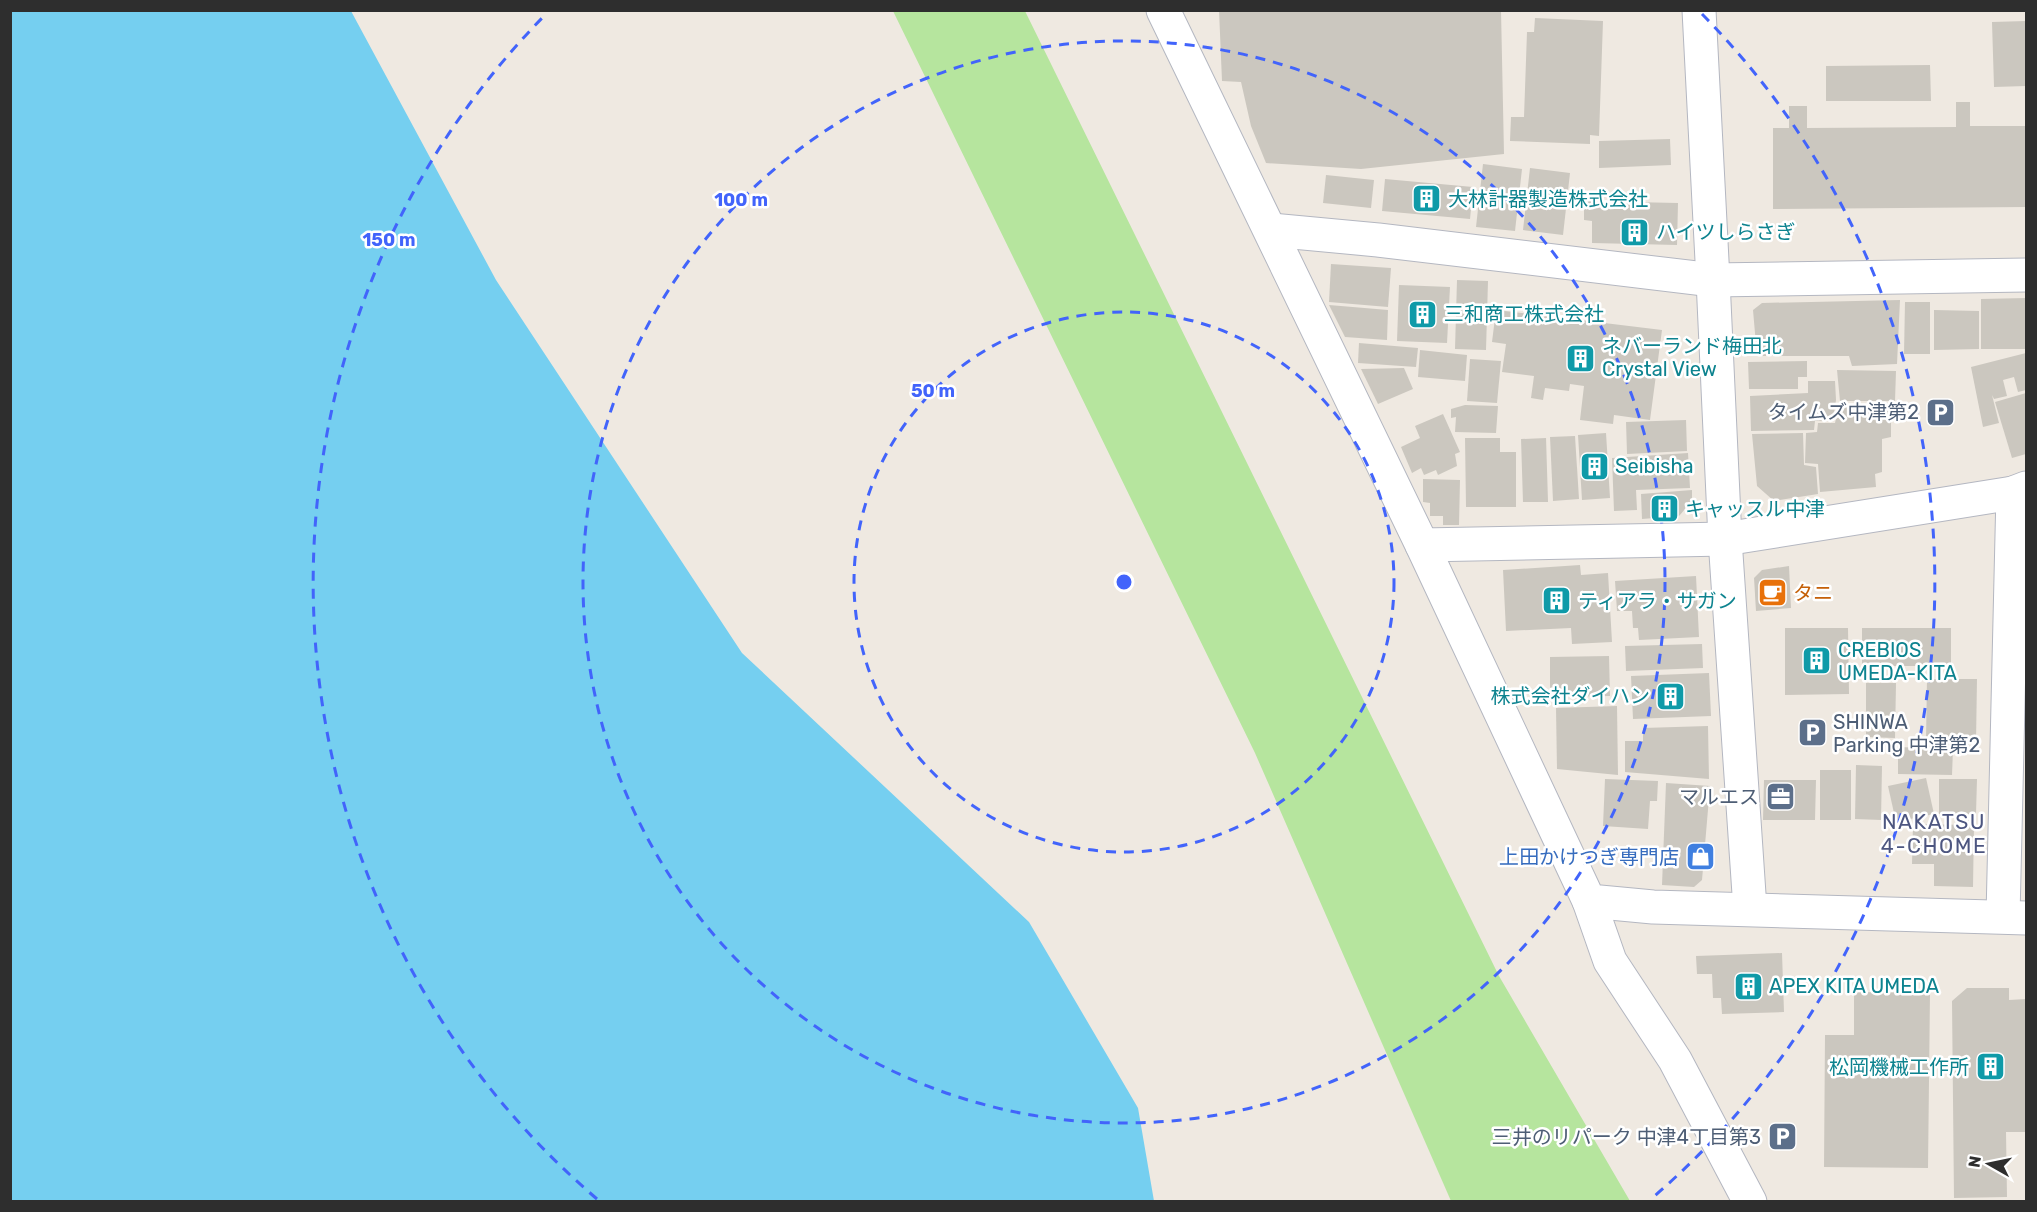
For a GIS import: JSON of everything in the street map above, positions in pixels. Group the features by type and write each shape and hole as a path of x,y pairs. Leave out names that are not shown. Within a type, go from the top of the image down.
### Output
{"street":[{"path":"1163,10 1422,545 1589,901 1610,961 1675,1060 1750,1202"},
{"path":"1699,10 1725,539 1750,909"},
{"path":"1271,230 1378,240 1713,280 2026,275"},
{"path":"1422,545 1725,539 2020,491 2015,917 1653,907 1589,901"}],"green space":[{"path":"893,11 1025,11 1499,976 1630,1201 1451,1201 1255,753"}],"water":[{"path":"10,11 351,11 496,280 742,653 1029,922 1138,1108 1154,1201 11,1201"}],"building":[{"path":"1219,10 1501,10 1504,154 1361,169 1266,163 1251,126 1241,82 1222,81"},
{"path":"1535,18 1603,21 1599,136 1590,135 1590,144 1510,141 1511,117 1524,117 1527,32 1534,32"},
{"path":"2026,21 2026,86 1994,87 1992,22"},
{"path":"1930,65 1931,101 1826,101 1826,66"},
{"path":"1956,102 1970,102 1970,126 2026,126 2026,207 1773,209 1773,128 1789,128 1789,106 1807,106 1807,128 1956,127"},
{"path":"1670,139 1671,165 1599,168 1599,141"},
{"path":"1483,164 1522,169 1515,231 1476,227"},
{"path":"1530,168 1570,173 1563,235 1523,230"},
{"path":"1326,175 1374,180 1371,208 1323,203"},
{"name":"大林計器製造株式会社","path":"1385,179 1473,187 1470,219 1382,211"},
{"name":"ハイツしらさぎ","path":"1584,201 1678,203 1677,245 1592,243 1592,221 1584,220"},
{"path":"1331,264 1391,268 1388,307 1329,302"},
{"path":"1457,280 1488,281 1486,350 1455,349"},
{"name":"三和商工株式会社","path":"1399,285 1450,287 1447,343 1397,341"},
{"path":"2026,298 2026,349 1981,349 1981,299"},
{"path":"1900,300 1897,364 1852,366 1849,356 1757,356 1753,310 1762,303"},
{"path":"1905,302 1930,302 1930,354 1904,354"},
{"path":"1329,305 1388,310 1387,340 1345,337"},
{"name":"ネバーランド梅田北 Crystal View","path":"1496,310 1662,330 1650,420 1614,415 1613,424 1580,420 1584,386 1570,384 1569,391 1545,388 1543,400 1531,398 1534,376 1502,372 1506,344 1492,342"},
{"path":"1934,310 1979,311 1979,349 1934,350"},
{"path":"1359,343 1418,348 1416,367 1358,363"},
{"path":"1420,350 1467,355 1465,381 1418,377"},
{"path":"2026,353 2026,390 2018,392 2014,377 2003,380 2007,396 1994,399 1992,395 1999,423 1983,427 1971,367"},
{"path":"1470,359 1501,361 1497,403 1467,401"},
{"path":"1807,361 1807,377 1798,377 1798,389 1749,389 1748,362"},
{"path":"1404,368 1413,389 1378,404 1361,369"},
{"path":"1837,370 1896,371 1895,401 1840,401"},
{"path":"1808,381 1835,381 1836,400 1833,420 1815,421 1814,430 1751,431 1750,396 1808,393"},
{"path":"2026,393 2026,454 2012,458 1995,402"},
{"path":"1465,405 1498,406 1496,433 1455,432 1456,417 1451,418 1451,409"},
{"path":"1839,405 1891,405 1891,437 1882,439 1882,472 1875,474 1876,487 1820,492 1818,464 1805,463 1806,433 1817,432 1818,423 1835,423"},
{"path":"1443,414 1460,452 1455,454 1457,466 1438,475 1436,470 1424,475 1421,468 1412,473 1401,447 1420,438 1415,426"},
{"path":"1686,420 1687,451 1627,454 1626,422"},
{"name":"Seibisha","path":"1606,433 1610,498 1582,500 1578,435"},
{"path":"1803,433 1804,465 1816,467 1818,494 1774,501 1757,486 1752,434"},
{"path":"1575,436 1579,499 1553,501 1550,437"},
{"path":"1465,438 1500,438 1500,452 1516,452 1516,507 1466,507"},
{"path":"1546,438 1548,502 1523,502 1521,439"},
{"path":"1688,453 1690,488 1636,490 1637,510 1614,511 1612,458"},
{"path":"1423,479 1460,480 1459,525 1443,525 1443,516 1430,516 1430,503 1423,502"},
{"name":"キャッスル中津","path":"1692,490 1692,501 1679,516 1642,519 1641,494"},
{"name":"ティアラ・サガン","path":"1580,565 1581,575 1608,573 1612,642 1572,644 1571,628 1506,631 1503,570"},
{"name":"タニ","path":"1789,566 1791,608 1756,611 1754,578 1762,570"},
{"path":"1696,576 1699,637 1639,640 1638,628 1633,628 1632,611 1617,611 1615,581"},
{"name":"CREBIOS UMEDA-KITA","path":"1785,628 1848,628 1849,694 1785,695"},
{"path":"1862,628 1951,628 1951,666 1862,666"},
{"path":"1702,644 1703,668 1626,671 1625,646"},
{"path":"1609,656 1610,696 1550,697 1550,657"},
{"name":"株式会社ダイハン","path":"1709,673 1711,716 1633,719 1631,676"},
{"path":"1927,679 1977,679 1976,742 1926,741"},
{"path":"1866,683 1896,683 1895,738 1866,737"},
{"path":"1617,706 1618,775 1557,769 1556,708"},
{"path":"1708,726 1709,779 1625,772 1625,741 1643,741 1643,728"},
{"path":"1898,747 1953,749 1952,775 1898,774"},
{"path":"1856,765 1882,766 1881,820 1855,819"},
{"path":"1820,770 1851,770 1851,820 1820,820"},
{"path":"1926,778 1934,814 1896,822 1888,786"},
{"path":"1605,779 1658,781 1657,801 1650,801 1648,829 1603,826"},
{"path":"1939,779 1977,779 1976,814 1939,814"},
{"path":"1764,780 1816,780 1815,820 1763,820"},
{"path":"1666,783 1710,786 1702,880 1694,887 1662,885"},
{"path":"1913,824 1974,825 1973,887 1934,886 1934,864 1912,864"},
{"name":"APEX KITA UMEDA","path":"1782,953 1784,1012 1722,1014 1721,998 1713,998 1712,974 1697,974 1696,956"},
{"name":"松岡機械工作所","path":"1967,988 2009,988 2009,1000 2026,999 2026,1132 2006,1132 2007,1197 1954,1198 1952,1001"},
{"path":"1854,992 1930,993 1928,1168 1824,1167 1825,1035 1854,1035"}],"place":[{"name":"大林計器製造株式会社","path":"1427,199"},
{"name":"ハイツしらさぎ","path":"1635,232"},
{"name":"三和商工株式会社","path":"1423,314"},
{"name":"ネバーランド梅田北 Crystal View","path":"1581,358"},
{"name":"タイムズ中津第2","path":"1940,412"},
{"name":"Seibisha","path":"1594,466"},
{"name":"キャッスル中津","path":"1664,509"},
{"name":"タニ","path":"1772,593"},
{"name":"ティアラ・サガン","path":"1557,601"},
{"name":"CREBIOS UMEDA-KITA","path":"1817,661"},
{"name":"株式会社ダイハン","path":"1671,696"},
{"name":"SHINWA Parking 中津第2","path":"1812,733"},
{"name":"マルエス","path":"1780,797"},
{"name":"上田かけつぎ専門店","path":"1700,857"},
{"name":"APEX KITA UMEDA","path":"1748,986"},
{"name":"松岡機械工作所","path":"1990,1067"},
{"name":"三井のリパーク 中津4丁目第3","path":"1782,1137"}],"district":[{"name":"NAKATSU 4-CHOME","path":"1934,833"}]}
